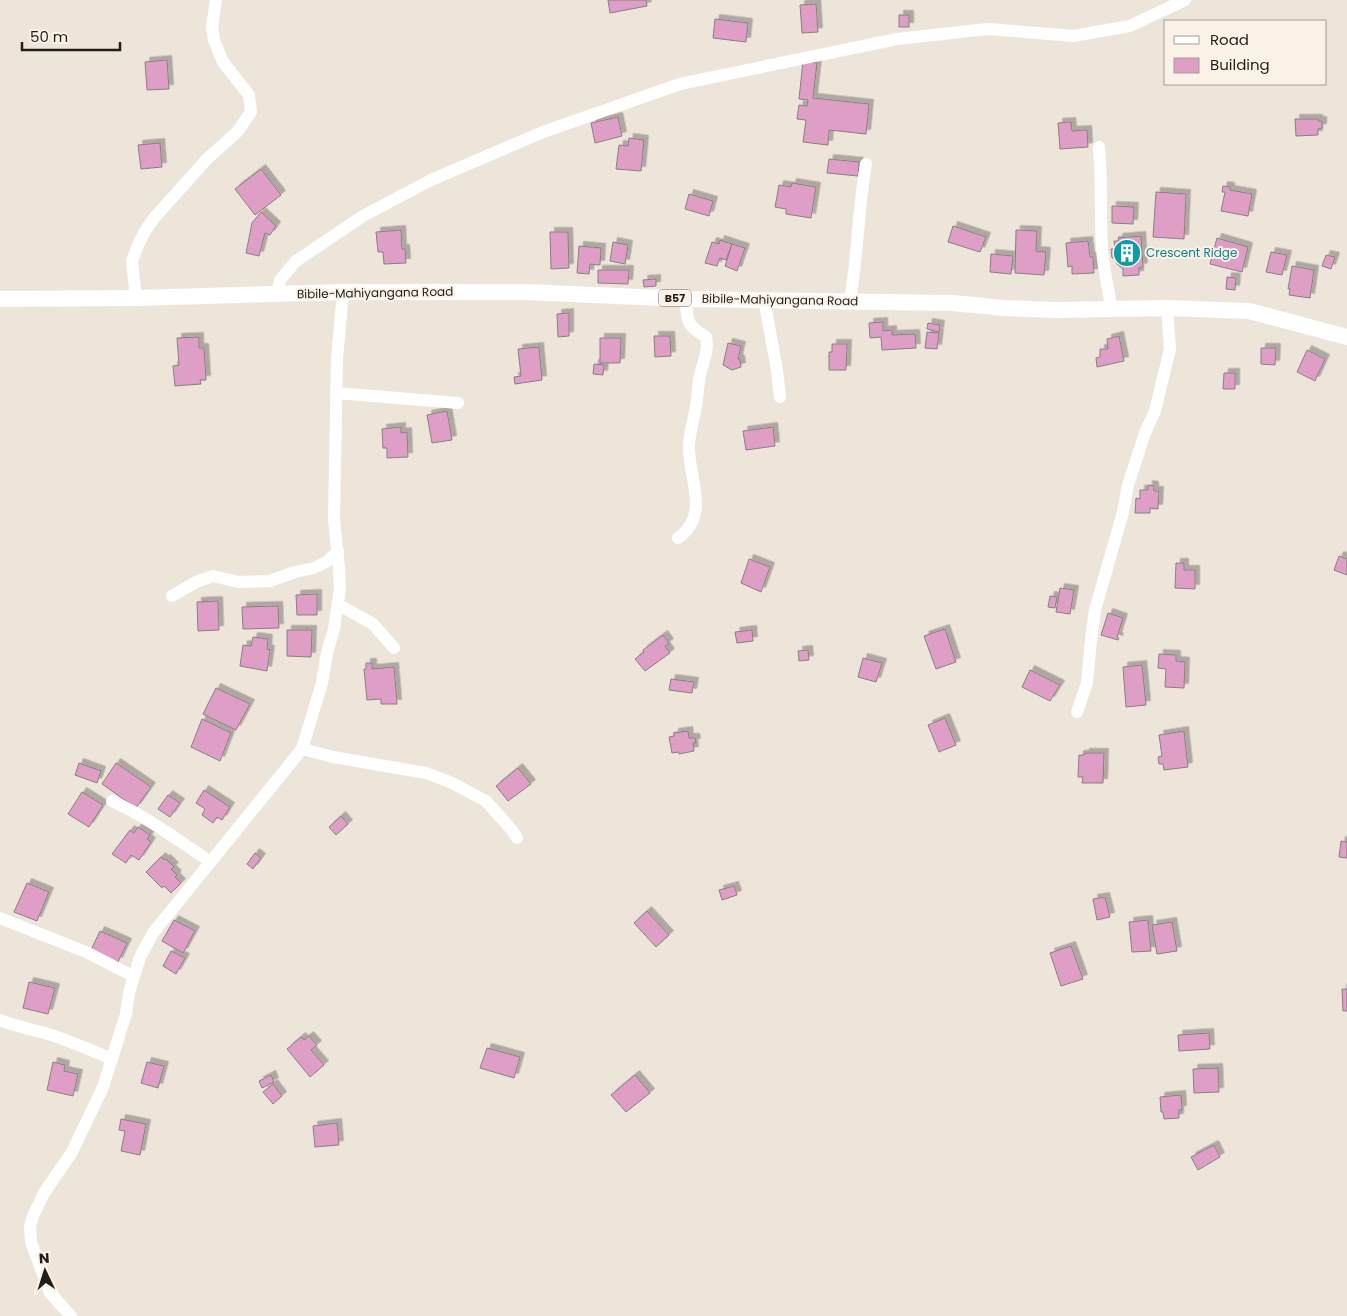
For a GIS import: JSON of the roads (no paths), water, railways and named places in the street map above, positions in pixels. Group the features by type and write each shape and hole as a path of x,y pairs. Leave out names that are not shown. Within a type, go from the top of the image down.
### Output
{"main road":[{"name":"Bibile-Mahiyangana Road","path":"0,299 136,298 343,292 525,292 686,299 952,303 1056,310 1167,308 1249,311 1347,337"}],"street":[{"path":"136,298 132,261 145,231 155,217 207,159 237,132 251,112 249,95 223,62 214,40 212,26 216,0"},
{"path":"277,294 280,280 296,261 363,216 431,180 543,132 680,84 898,39 988,29 1073,36 1130,26 1185,0"},
{"path":"1100,147 1103,270 1110,290 1111,309"},
{"path":"850,300 857,255 862,189 866,164"},
{"path":"71,1316 50,1292 31,1242 30,1226 33,1216 44,1192 72,1152 103,1087 126,1014 133,976 140,957 153,933 302,749 322,683 327,653 339,605 340,568 334,519 339,326 343,292"},
{"path":"678,538 692,524 698,498 689,445 700,374 708,345 706,337 698,332 688,321 686,299"},
{"path":"764,299 776,361 780,397"},
{"path":"1077,712 1087,684 1090,640 1095,610 1123,512 1128,484 1145,433 1155,410 1170,349 1167,308"},
{"path":"337,392 458,403"},
{"path":"172,596 196,582 213,576 238,582 270,581 295,572 314,568 328,561 338,551"},
{"path":"339,605 374,624 394,648"},
{"path":"302,749 333,757 426,773 450,782 486,801 517,838"},
{"path":"112,801 128,808 211,862"},
{"path":"0,918 86,952 133,976"},
{"path":"0,1020 13,1026 44,1033 74,1043 112,1060"}],"place":[{"name":"Crescent Ridge","path":"1127,253"}]}
